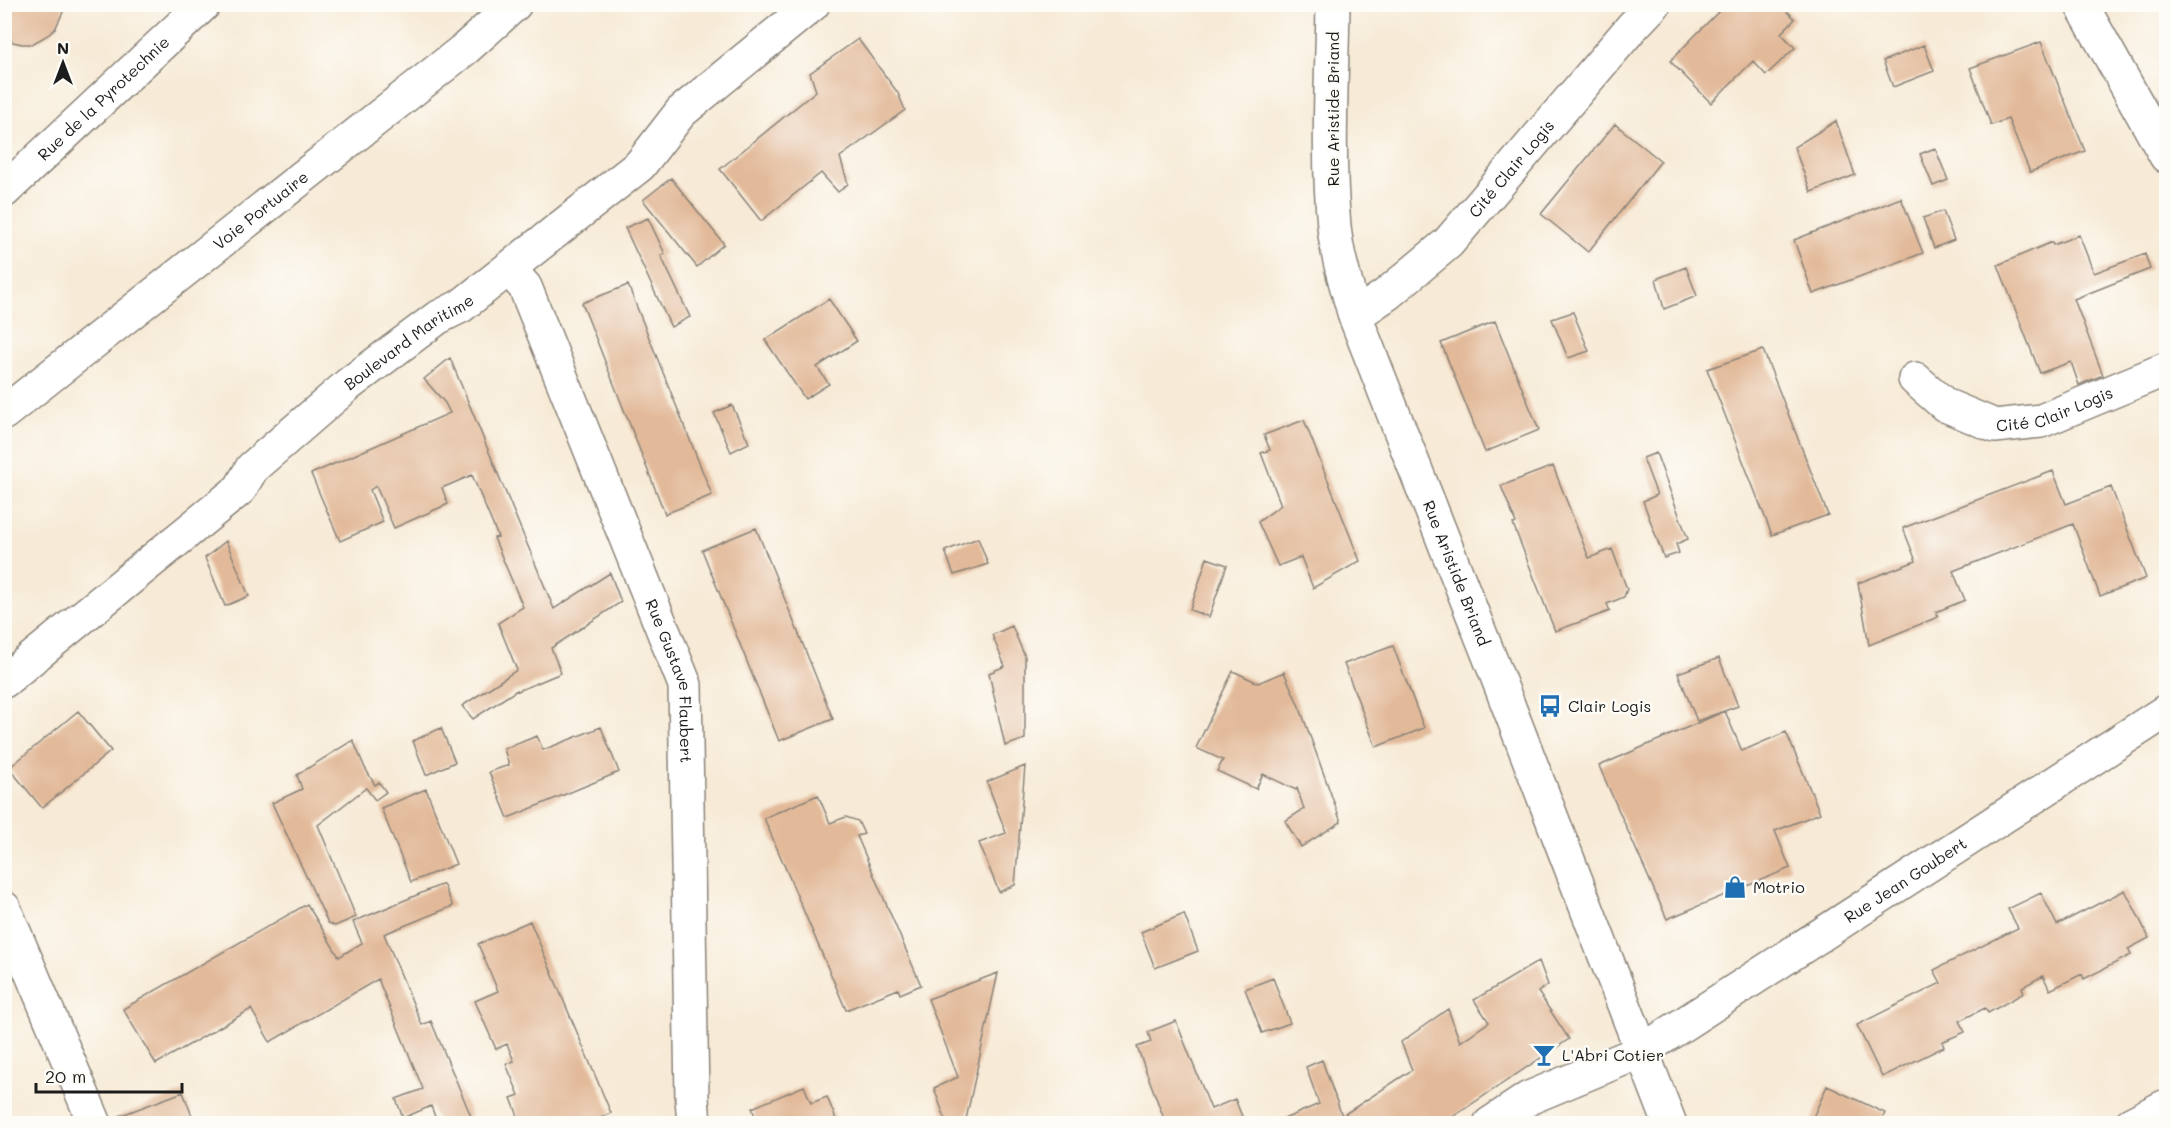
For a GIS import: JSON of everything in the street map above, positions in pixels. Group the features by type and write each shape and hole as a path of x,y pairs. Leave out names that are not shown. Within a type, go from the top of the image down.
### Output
{"street":[{"name":"Rue de la Pyrotechnie","path":"4,191 204,4"},
{"name":"Voie Portuaire","path":"8,403 466,48 515,4"},
{"name":"Boulevard Maritime","path":"4,681 240,489 252,468 349,384 437,318 460,306 640,165 681,112 813,4"},
{"name":"Rue Aristide Briand","path":"1333,4 1331,176 1334,227 1339,259 1355,316 1670,1124"},
{"name":"Cité Clair Logis","path":"1355,316 1387,294 1448,243 1654,4"},
{"path":"2081,4 2166,156"},
{"name":"Rue Gustave Flaubert","path":"509,269 525,287 685,685 694,1124"},
{"name":"Cité Clair Logis","path":"1915,379 1945,405 1995,426 2041,421 2166,369"},
{"name":"Rue Jean Goubert","path":"1490,1124 1529,1098 1642,1051 2166,711"},
{"path":"4,908 95,1124"},
{"path":"2131,1124 2164,1107"}],"building":[{"path":"4,4 63,4 63,12 55,29 48,35 32,44 22,44 4,37"},
{"path":"1726,4 1780,4 1795,19 1781,33 1795,48 1766,75 1753,61 1711,103 1670,61"},
{"path":"858,39 898,93 905,110 840,157 848,184 838,192 821,173 761,221 720,169 816,91 810,73"},
{"path":"2041,42 2085,151 2030,172 2008,119 1991,125 1970,68"},
{"path":"1924,45 1934,71 1893,87 1883,61"},
{"path":"1836,121 1855,175 1811,192 1794,147"},
{"path":"1615,124 1661,161 1588,252 1541,214"},
{"path":"1935,148 1948,180 1933,186 1920,154"},
{"path":"671,178 724,244 697,267 643,200"},
{"path":"1901,198 1923,253 1813,294 1794,240"},
{"path":"1943,211 1954,240 1934,248 1923,218"},
{"path":"648,218 665,254 661,256 690,317 671,327 625,228"},
{"path":"2079,235 2094,273 2145,254 2150,269 2074,299 2103,375 2079,385 2071,362 2040,373 1998,265 2052,242 2053,245"},
{"path":"1686,267 1697,296 1664,309 1656,279"},
{"path":"628,285 712,495 665,514 582,303"},
{"path":"829,299 857,341 817,367 829,384 805,399 765,340"},
{"path":"1573,312 1589,351 1568,358 1552,319"},
{"path":"1495,321 1539,430 1485,452 1441,343"},
{"path":"1763,350 1828,515 1772,535 1707,369"},
{"path":"450,358 554,609 610,573 621,602 551,648 561,673 517,690 473,719 462,706 517,670 498,623 523,607 494,538 498,537 472,475 442,488 448,504 394,528 376,486 370,490 383,522 340,541 311,474 450,413 445,403 424,379"},
{"path":"732,405 749,443 731,452 714,413"},
{"path":"1304,420 1360,561 1313,588 1301,557 1278,566 1258,522 1281,505 1261,453 1270,450 1264,435"},
{"path":"1656,453 1688,539 1676,544 1679,553 1664,558 1643,501 1657,495 1643,458"},
{"path":"1553,466 1589,558 1612,549 1627,589 1624,597 1607,604 1610,611 1555,631 1513,524 1516,523 1501,486"},
{"path":"2053,471 2066,504 2111,487 2146,578 2100,596 2073,524 1953,571 1965,600 1936,612 1938,617 1869,645 1858,583 1916,561 1903,528"},
{"path":"756,528 833,719 779,741 702,550"},
{"path":"978,538 988,564 954,575 945,551"},
{"path":"226,541 249,596 225,606 205,558"},
{"path":"1207,558 1227,565 1209,617 1190,610"},
{"path":"1012,626 1025,657 1025,739 1005,746 989,673 1005,666 992,635"},
{"path":"1393,646 1424,728 1376,747 1344,664"},
{"path":"1719,658 1738,706 1697,721 1678,673"},
{"path":"1233,671 1258,683 1284,672 1301,711 1341,822 1301,847 1285,821 1304,809 1297,788 1296,790 1263,774 1256,789 1217,771 1223,760 1196,748"},
{"path":"78,711 111,751 42,808 9,768"},
{"path":"1725,711 1742,751 1786,732 1820,813 1775,831 1790,868 1667,919 1599,766"},
{"path":"601,727 619,772 508,818 489,772 509,765 504,749 537,736 543,750"},
{"path":"441,728 455,762 426,775 413,741"},
{"path":"353,740 375,785 379,782 386,792 375,800 366,788 318,825 356,917 335,926 328,923 272,803 302,789 297,775"},
{"path":"1025,766 1015,885 999,892 979,843 1006,833 987,782"},
{"path":"426,789 456,864 411,882 381,808"},
{"path":"818,795 830,823 846,817 858,821 864,834 857,836 921,985 900,994 898,989 846,1010 764,818"},
{"path":"443,884 453,906 384,934 422,1025 431,1021 471,1116 463,1119 464,1124 433,1124 437,1122 431,1106 403,1118 396,1099 423,1089 378,979 270,1042 251,1009 156,1064 123,1009 307,904 339,957 362,943 353,922"},
{"path":"2125,890 2149,938 2128,949 2131,955 2084,979 2082,974 2050,990 2043,976 2022,987 2024,993 1988,1013 1985,1008 1959,1021 1965,1032 1942,1042 1944,1047 1882,1077 1857,1025 1941,983 1934,970 2018,928 2008,909 2041,893 2057,925"},
{"path":"1184,914 1198,951 1155,968 1141,932"},
{"path":"530,921 611,1113 586,1124 521,1124 511,1098 519,1095 506,1064 514,1061 507,1044 496,1049 475,1001 498,991 478,944"},
{"path":"1539,961 1548,985 1538,992 1569,1039 1442,1124 1286,1124 1284,1119 1319,1104 1306,1067 1322,1060 1342,1116 1412,1070 1401,1042 1448,1009 1460,1042 1489,1022 1474,1000"},
{"path":"998,973 965,1124 947,1124 934,1088 958,1077 928,999"},
{"path":"1273,978 1290,1023 1262,1033 1245,989"},
{"path":"1176,1021 1211,1109 1235,1099 1245,1124 1166,1124 1137,1047 1151,1042 1148,1032"},
{"path":"804,1086 811,1103 827,1097 838,1124 758,1124 752,1108"},
{"path":"1827,1086 1885,1113 1880,1124 1810,1124"},
{"path":"183,1092 195,1124 122,1124 119,1116"}],"place":[{"name":"Clair Logis","path":"1550,706"},
{"name":"Motrio","path":"1735,887"},
{"name":"L'Abri Cotier","path":"1544,1055"}]}
